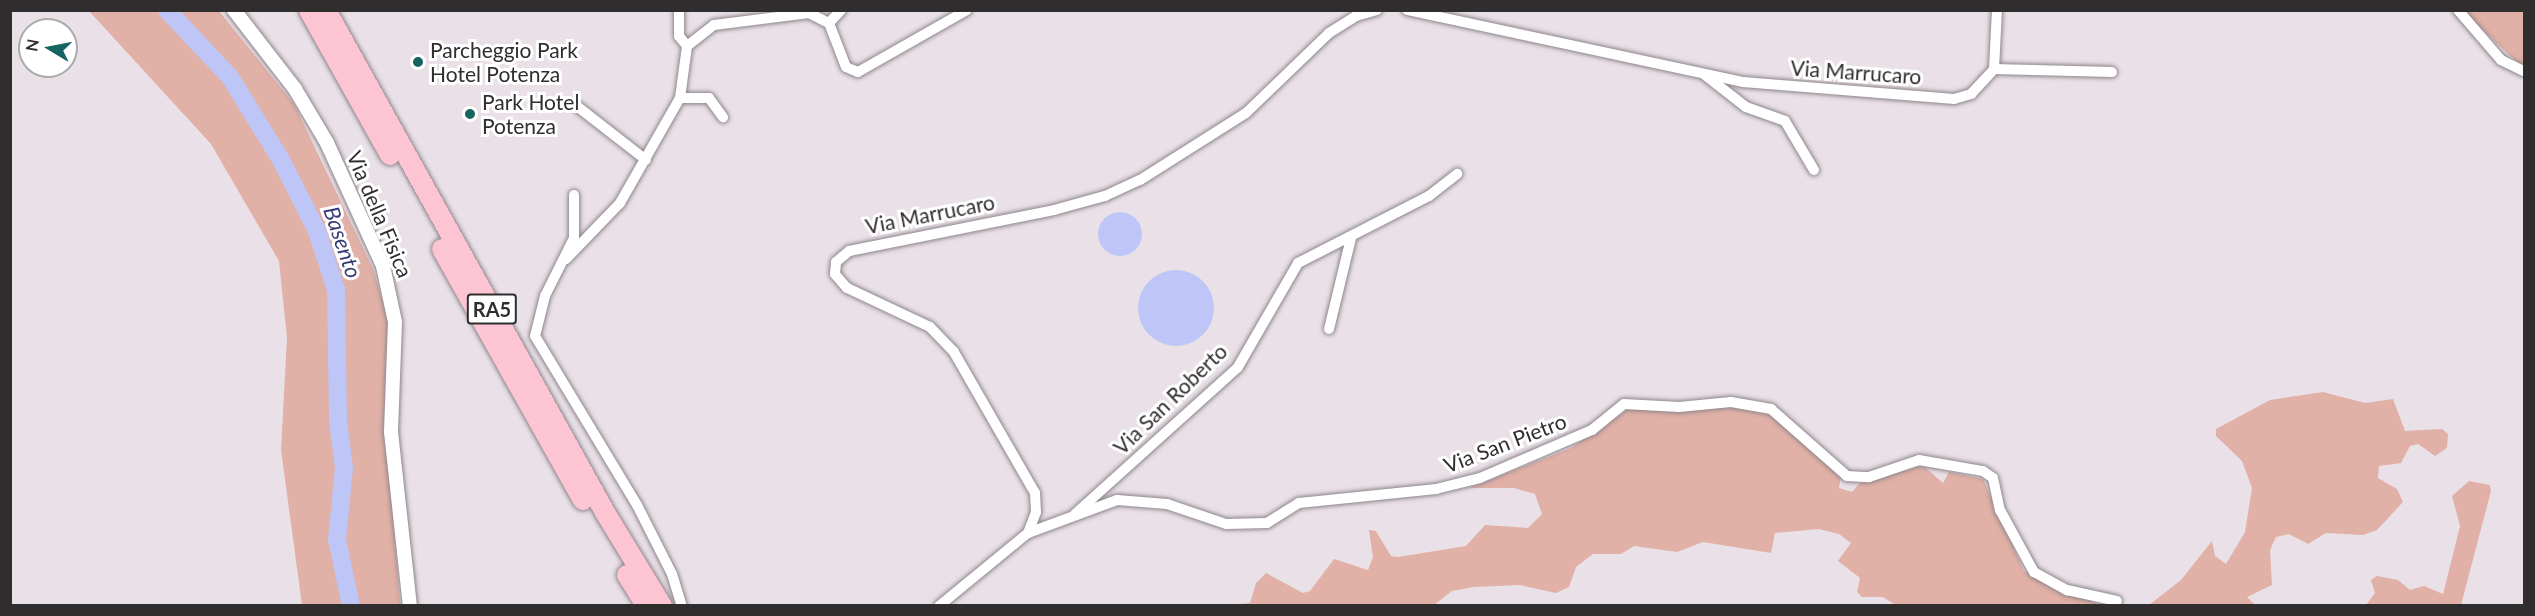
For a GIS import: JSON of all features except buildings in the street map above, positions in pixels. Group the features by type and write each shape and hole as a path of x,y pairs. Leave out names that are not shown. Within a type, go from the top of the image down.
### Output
{"highway":[{"name":"RA5","path":"309,10 646,606"},
{"name":"RA5","path":"326,10 606,514 663,606"}],"street":[{"name":"Via della Fisica","path":"234,10 295,89 327,143 388,283 395,322 391,432 410,606"},
{"path":"687,46 679,36 679,15 688,10"},
{"path":"829,23 841,10"},
{"path":"566,259 620,203 680,98 687,46 714,25 809,12 829,23 846,67 858,72 967,10"},
{"name":"Via Marrucaro","path":"1028,533 1036,512 1035,493 954,352 930,327 847,288 835,274 836,262 849,251 1054,210 1122,188 1235,122 1329,33 1356,16 1377,10"},
{"name":"Via Marrucaro","path":"1407,10 1703,73 1845,93 1883,91 1954,99 1971,94 1994,69"},
{"path":"1997,10 1994,69 2112,72"},
{"path":"2458,10 2501,60 2524,71"},
{"name":"Via Marrucaro","path":"1703,73 1746,107 1785,121 1814,170"},
{"path":"680,98 709,98 723,117"},
{"path":"578,107 646,160"},
{"name":"Via San Roberto","path":"1068,520 1238,366 1298,263 1352,238 1429,196 1457,174"},
{"path":"574,195 574,238 566,259 545,296 535,336 637,505 672,574 682,606"},
{"path":"1329,329 1352,238"},
{"name":"Via San Pietro","path":"1028,533 1117,500 1167,504 1226,524 1267,523 1299,503 1436,489 1480,478 1592,430 1624,404 1751,404 1771,410 1847,476 1869,477 1919,460 1983,471 1994,478 2000,510 2034,572 2067,590 2117,601"},
{"path":"939,606 1028,533"}],"shaded area":[{"path":"89,11 219,11 294,104 373,269 388,320 385,410 400,605 302,605 281,450 287,338 279,261 211,144"},
{"path":"2463,11 2524,11 2524,67 2508,54"},
{"path":"2323,392 2365,403 2393,399 2405,431 2442,429 2448,434 2447,448 2435,456 2418,444 2410,446 2401,463 2379,466 2378,478 2397,489 2403,502 2377,530 2363,535 2326,533 2308,544 2289,534 2276,537 2270,550 2272,585 2247,597 2255,605 2149,605 2181,580 2212,541 2215,556 2226,564 2245,532 2252,488 2242,461 2216,436 2216,429 2270,400"},
{"path":"1732,407 1771,415 1841,476 1839,488 1852,492 1860,483 1916,467 1925,467 1943,483 1949,472 1983,479 2024,571 2100,605 1897,606 1883,597 1862,597 1857,592 1860,578 1838,561 1851,543 1839,534 1819,529 1775,533 1771,553 1703,542 1677,552 1634,546 1621,554 1593,554 1576,567 1569,587 1556,593 1520,585 1474,587 1452,591 1434,605 1221,606 1250,603 1256,583 1266,573 1303,593 1310,591 1334,559 1368,570 1373,557 1369,530 1376,531 1391,556 1398,557 1466,546 1485,525 1528,528 1542,514 1535,494 1514,488 1469,488 1571,448 1630,408 1672,411"},
{"path":"2469,481 2490,485 2491,491 2461,605 2366,605 2375,593 2371,580 2377,576 2398,580 2410,590 2424,586 2443,594 2460,526 2452,496"}],"water":[{"path":"1120,212 1129,213 1136,218 1141,225 1141,243 1136,250 1129,255 1120,256 1111,255 1104,250 1099,243 1098,234 1099,225 1104,218 1111,213"},
{"path":"1176,270 1190,273 1203,281 1211,294 1214,308 1211,322 1203,335 1190,343 1176,346 1162,343 1149,335 1141,322 1138,308 1141,294 1149,281 1162,273"}],"waterway":[{"name":"Basento","path":"167,10 230,77 281,160 317,231 336,290 338,421 344,468 337,539 351,606"}],"place":[{"name":"Parcheggio Park Hotel Potenza","path":"418,62"},
{"name":"Park Hotel Potenza","path":"470,114"}]}
